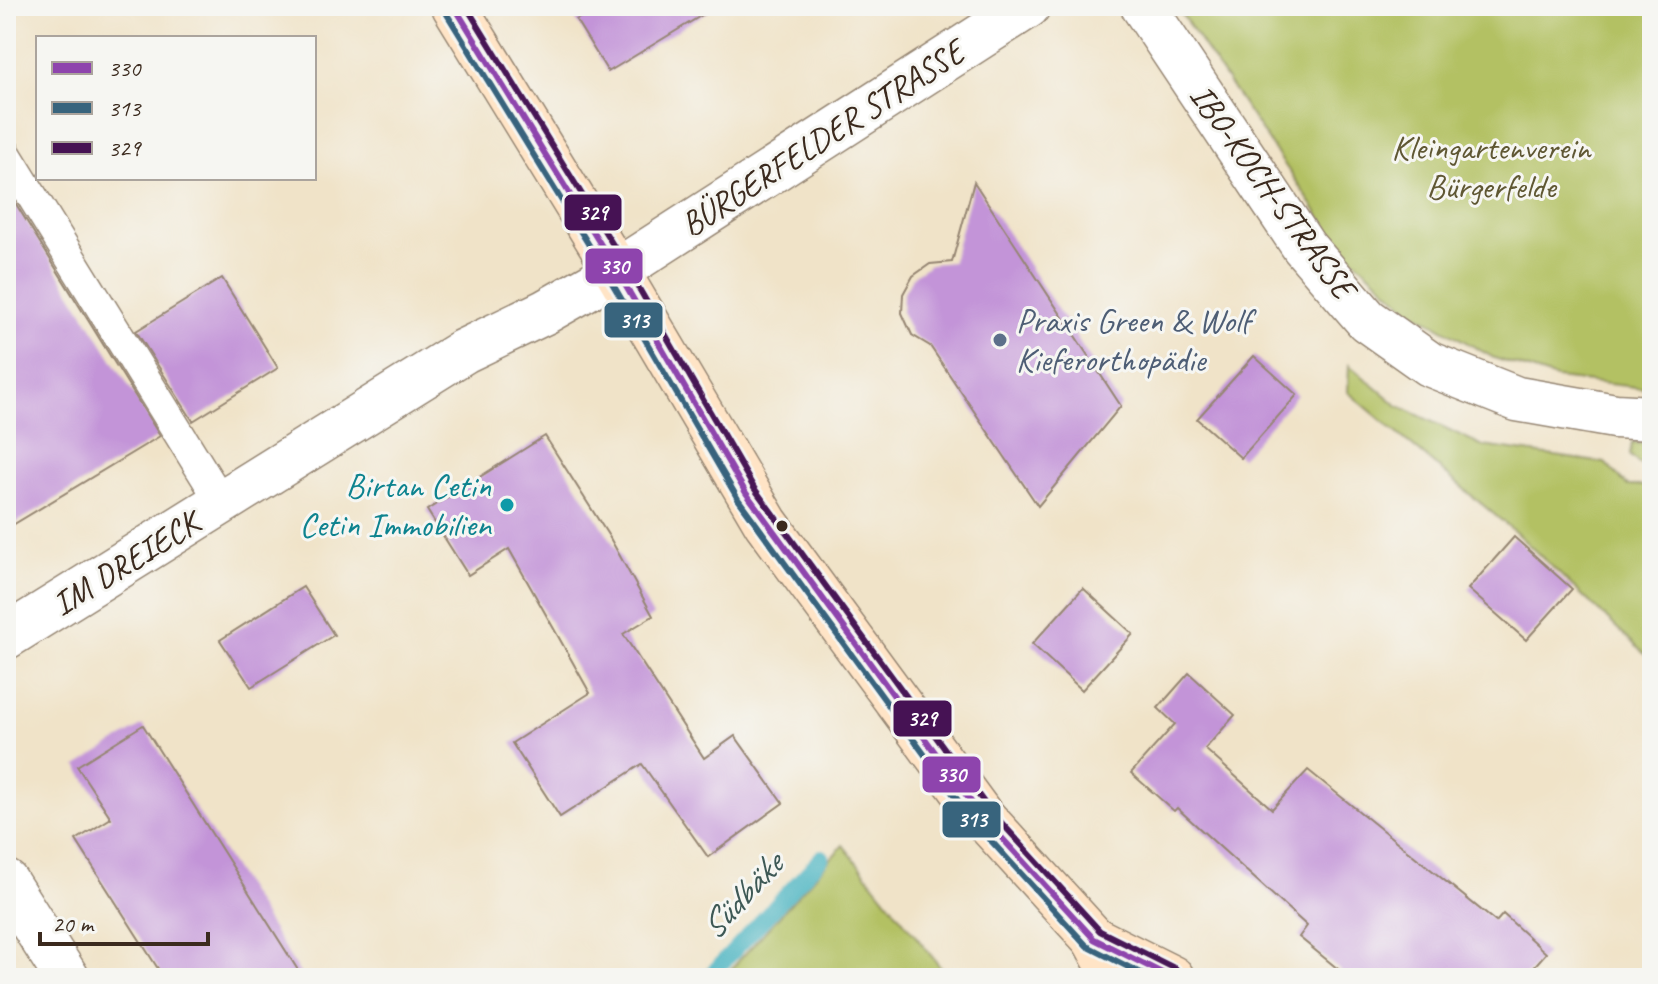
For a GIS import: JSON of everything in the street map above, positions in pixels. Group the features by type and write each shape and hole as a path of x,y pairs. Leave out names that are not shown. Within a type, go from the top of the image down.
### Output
{"main road":[{"path":"454,6 617,271 766,523 980,814 1094,939 1115,978"},
{"path":"1094,939 1172,978"}],"street":[{"name":"BÜRGERFELDER STRASSE","path":"617,271 1028,6"},
{"name":"IBO-KOCH-STRASSE","path":"1143,6 1304,247 1367,320 1429,364 1517,399 1615,416 1652,418"},
{"name":"IM DREIECK","path":"6,637 464,351 545,312 617,271"},
{"path":"6,882 67,978"}],"lane":[{"path":"6,154 222,503"}],"green space":[{"name":"Kleingartenverein Bürgerfelde","path":"1176,6 1652,6 1652,389 1556,378 1494,358 1410,310 1341,247"},
{"path":"1349,365 1397,405 1483,446 1605,463 1628,486 1652,486 1652,661 1514,531 1348,392"},
{"path":"1632,443 1652,444 1652,465 1639,464 1630,455"},
{"path":"843,845 949,978 723,978"}],"building":[{"path":"599,6 717,6 608,72 576,20"},
{"name":"Praxis Green & Wolf Kieferorthopädie","path":"974,182 1121,406 1038,506 930,346 912,335 902,313 903,294 913,276 930,264 952,262"},
{"path":"6,188 160,436 6,529"},
{"path":"222,278 278,368 193,421 136,331"},
{"path":"1254,356 1297,395 1241,458 1197,419"},
{"path":"545,436 610,538 653,616 623,634 704,758 735,736 783,803 708,857 642,764 560,817 512,743 590,693 509,549 468,575 427,510"},
{"path":"1514,537 1572,589 1526,640 1468,589"},
{"path":"303,587 334,635 251,687 220,640"},
{"path":"1083,588 1133,634 1082,690 1032,644"},
{"path":"1189,673 1235,715 1205,749 1272,809 1308,770 1496,922 1503,914 1546,953 1524,978 1349,978 1299,937 1307,926 1177,808 1174,811 1131,773 1175,724 1158,708"},
{"path":"143,725 303,978 164,978 76,840 111,818 77,766"}],"waterway":[{"name":"Südbäke","path":"708,978 822,857"}],"transit line":[{"name":"330","path":"454,6 617,271 746,493 980,814 1094,939 1172,978"},
{"name":"329","path":"466,6 626,266 754,488 988,808 1100,931 1176,969"},
{"name":"313","path":"445,11 608,276 738,499 973,821 1087,946 1150,978"}],"place":[{"name":"Praxis Green & Wolf Kieferorthopädie","path":"1000,340"},
{"name":"Birtan Cetin Cetin Immobilien","path":"507,505"}]}
